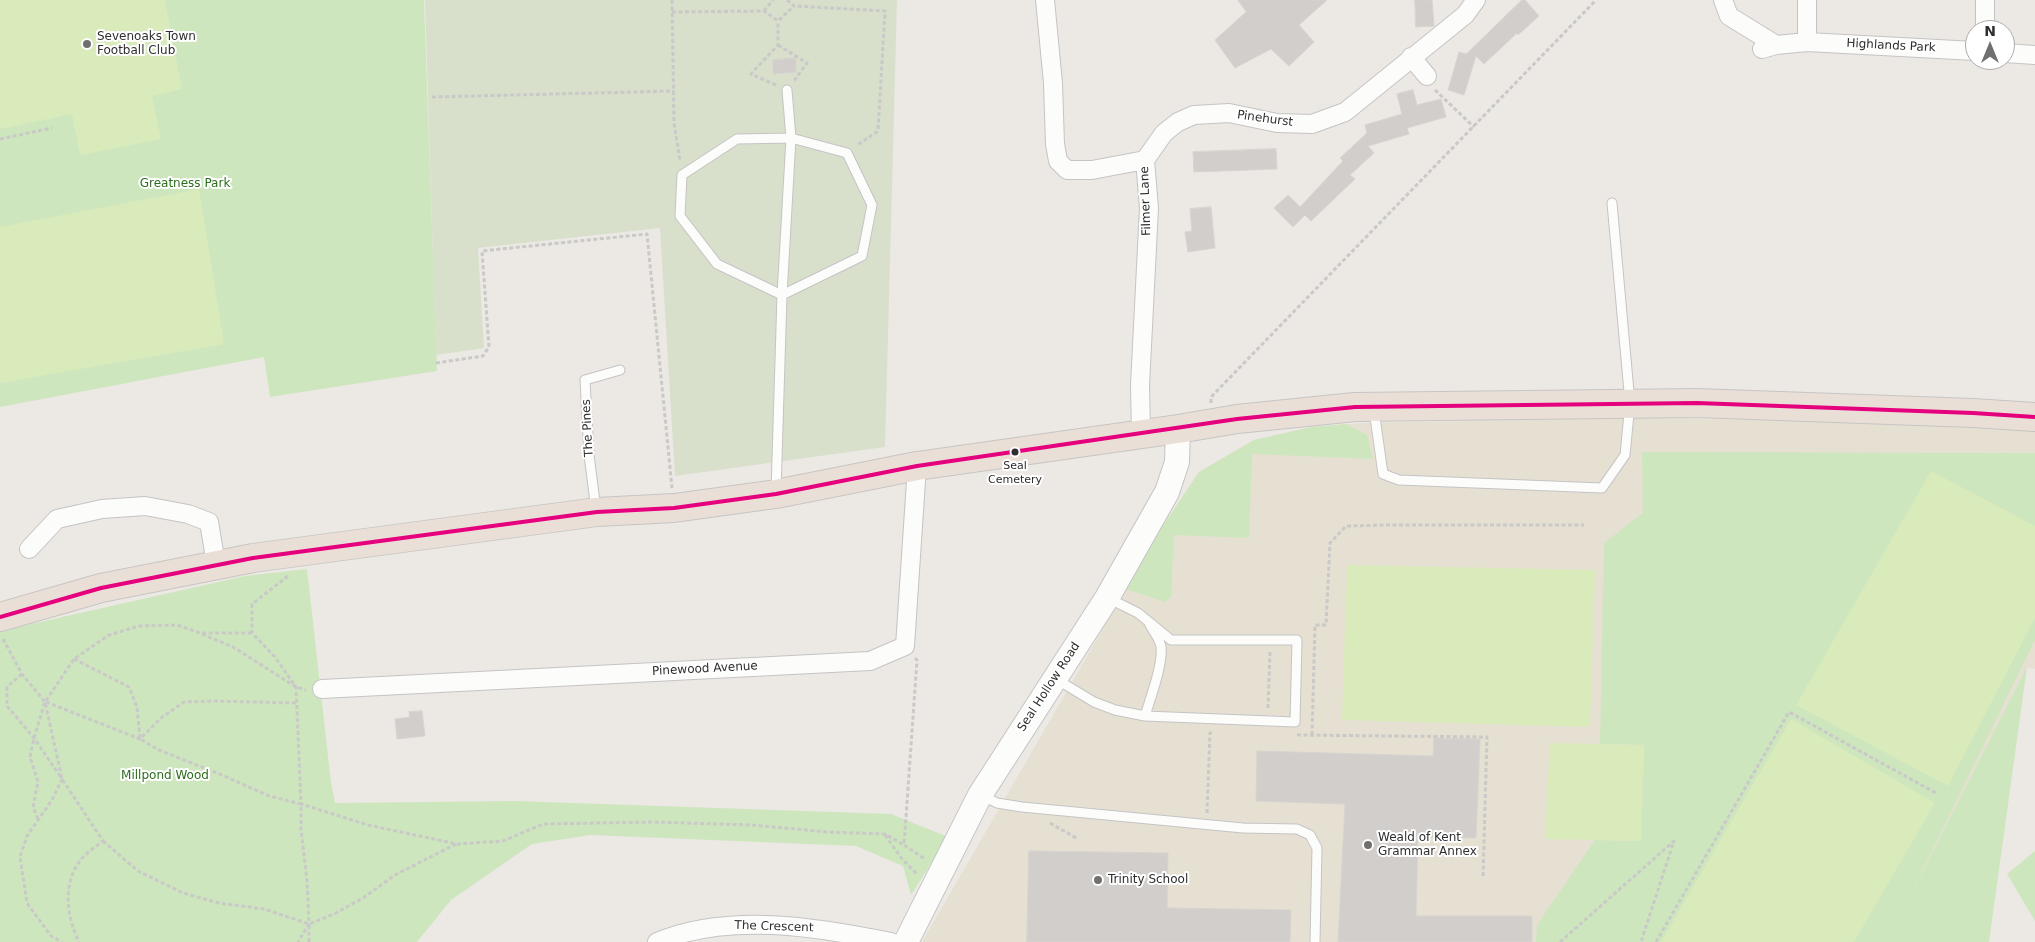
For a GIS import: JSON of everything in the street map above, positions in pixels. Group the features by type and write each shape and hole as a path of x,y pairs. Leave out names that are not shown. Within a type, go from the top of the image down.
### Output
{"highway":[{"path":"0,617 100,588 216,564 597,512 674,508 776,494 917,466 1237,419 1354,407 1706,403 1973,412 2035,417"}],"main road":[{"name":"Seal Hollow Road","path":"906,942 980,795 1107,598 1167,492 1177,462 1178,429"}],"street":[{"name":"Filmer Lane","path":"1045,0 1053,83 1055,144 1058,161 1067,170 1084,170 1145,160 1149,208 1140,385 1141,434"},
{"name":"Pinehurst","path":"1145,160 1164,133 1178,122 1194,115 1229,114 1277,123 1312,124 1345,112 1465,15 1476,0"},
{"name":"Highlands Park","path":"1723,0 1729,16 1769,47 1807,42 1965,50"},
{"path":"1806,0 1807,42"},
{"path":"1985,20 1986,0"},
{"path":"2015,54 2035,55"},
{"path":"1411,57 1427,76"},
{"path":"905,646 917,466"},
{"path":"29,549 57,519 102,509 145,506 188,514 209,522 216,564"},
{"name":"Pinewood Avenue","path":"322,689 870,661 905,646"},
{"name":"The Crescent","path":"657,942 679,933 736,924 832,930 891,942"}],"lane":[{"path":"776,494 782,294 791,138 787,90"},
{"path":"791,138 847,153 872,205 862,256 782,294 717,264 680,216 682,175 737,139 791,138"},
{"path":"1374,406 1384,474 1399,480 1602,488 1625,455 1630,403 1612,203"},
{"name":"The Pines","path":"597,512 589,455 585,380 620,370"},
{"path":"1054,678 1094,702 1114,710 1145,716 1295,722 1297,640 1171,640 1138,613 1107,598"},
{"path":"1145,716 1157,674 1161,648 1158,638 1148,623"},
{"path":"980,795 997,803 1022,807 1207,824 1297,829 1310,834 1317,848 1315,942"}],"path":[{"path":"672,0 674,123 682,175"},
{"path":"764,11 773,0"},
{"path":"788,0 794,6 885,11 878,131 847,153"},
{"path":"1210,424 1211,397 1596,0"},
{"path":"778,45 807,63 787,90 751,74 778,45 778,22 794,6"},
{"path":"672,12 764,11 778,22"},
{"path":"1427,76 1426,82 1474,127"},
{"path":"432,97 674,91"},
{"path":"0,139 52,128"},
{"path":"436,363 483,356 488,347 482,251 647,234 674,508"},
{"path":"1312,735 1315,624 1326,624 1330,543 1346,526 1387,524 1584,525"},
{"path":"304,553 286,579 252,604 252,633 276,657 296,687 299,724 301,829 309,942"},
{"path":"38,819 33,807 38,782 30,757 45,702 74,659 109,635 139,626 177,625 233,647 296,687"},
{"path":"200,633 252,633"},
{"path":"0,634 22,674 45,702 62,780 52,800 27,836 20,857 27,903 51,936 62,942"},
{"path":"1268,721 1271,640"},
{"path":"904,845 917,660 905,646"},
{"path":"74,659 129,687 137,707 140,738"},
{"path":"22,674 8,687 7,706 34,738 103,841 138,871 183,893 219,903 264,909 309,924"},
{"path":"45,702 140,738 159,750 269,796 368,825 457,844 504,841 543,824 653,822 752,825 828,832 885,834 904,845 937,879"},
{"path":"140,738 161,718 184,702 296,703"},
{"path":"1656,942 1789,712 1936,793"},
{"path":"1207,824 1210,732 1219,733"},
{"path":"1296,735 1487,737 1483,877"},
{"path":"885,834 903,860 937,879"},
{"path":"79,942 72,929 68,906 70,878 80,861 103,841"},
{"path":"1560,942 1674,841 1641,942"},
{"path":"298,942 309,924 349,906 395,875 457,844"}],"shaded area":[{"path":"1629,418 1855,421 2035,431 2035,669 2027,668 1888,942 922,942 1160,530 1199,472 1254,440 1311,427 1362,423"}],"green space":[{"name":"Greatness Park","path":"0,0 424,0 437,371 270,397 264,357 0,407"},
{"name":"Sevenoaks Town Football Club","path":"0,0 165,0 182,89 152,96 161,139 80,155 72,114 0,129"},
{"path":"425,0 897,0 885,447 675,476 660,228 478,248 484,348 436,355"},
{"path":"199,189 224,344 0,383 0,227"},
{"path":"1346,424 1367,435 1373,459 1252,454 1249,538 1174,535 1171,597 1164,602 1126,589 1160,530 1199,472 1254,440 1311,427"},
{"path":"1642,452 2035,453 2035,640 1905,906 2027,667 1989,942 1536,942 1537,925 1595,840 1641,841 1644,745 1600,744 1604,543 1643,513"},
{"path":"1931,471 2035,526 2035,618 1948,786 1796,705"},
{"path":"1347,565 1595,570 1590,727 1342,720"},
{"name":"Millpond Wood","path":"307,569 331,783 335,803 515,801 891,814 948,837 911,895 903,866 856,846 591,835 532,844 451,900 417,942 0,942 0,631 245,576"},
{"path":"1791,719 1935,803 1854,942 1661,942"},
{"path":"1550,743 1644,745 1641,841 1545,839"},
{"path":"2035,851 2035,921 2007,874"}],"building":[{"path":"1238,0 1327,0 1299,25 1314,42 1289,66 1271,49 1235,68 1215,40 1246,12"},
{"path":"1415,0 1432,0 1434,26 1416,27"},
{"path":"1522,0 1525,0 1539,16 1518,35 1517,33 1484,64 1476,56 1464,95 1448,90 1459,52 1466,54"},
{"path":"796,58 796,72 773,74 773,60"},
{"path":"1413,90 1417,105 1441,99 1446,117 1407,128 1409,134 1368,146 1374,153 1350,175 1355,179 1311,221 1305,215 1293,227 1274,208 1288,195 1300,207 1343,161 1340,158 1367,133 1365,125 1402,114 1397,94"},
{"path":"1276,149 1277,169 1194,172 1193,152"},
{"path":"1211,207 1215,248 1188,252 1185,232 1192,231 1190,209"},
{"path":"422,711 425,736 397,739 395,719 410,717 409,712"},
{"name":"Weald of Kent Grammar Annex","path":"1434,738 1480,739 1476,838 1418,837 1416,916 1532,916 1532,942 1338,942 1345,804 1256,801 1257,751 1433,756"},
{"name":"Trinity School","path":"1029,851 1168,853 1167,908 1291,910 1290,942 1027,942"}],"transit line":[{"path":"0,617 101,588 253,558 597,512 674,508 776,494 917,466 1237,419 1355,407 1697,403 2035,417"}],"place":[{"name":"Sevenoaks Town Football Club","path":"87,44"},
{"name":"Seal Cemetery","path":"1015,452"},
{"name":"Weald of Kent Grammar Annex","path":"1368,845"},
{"name":"Trinity School","path":"1098,880"}]}
